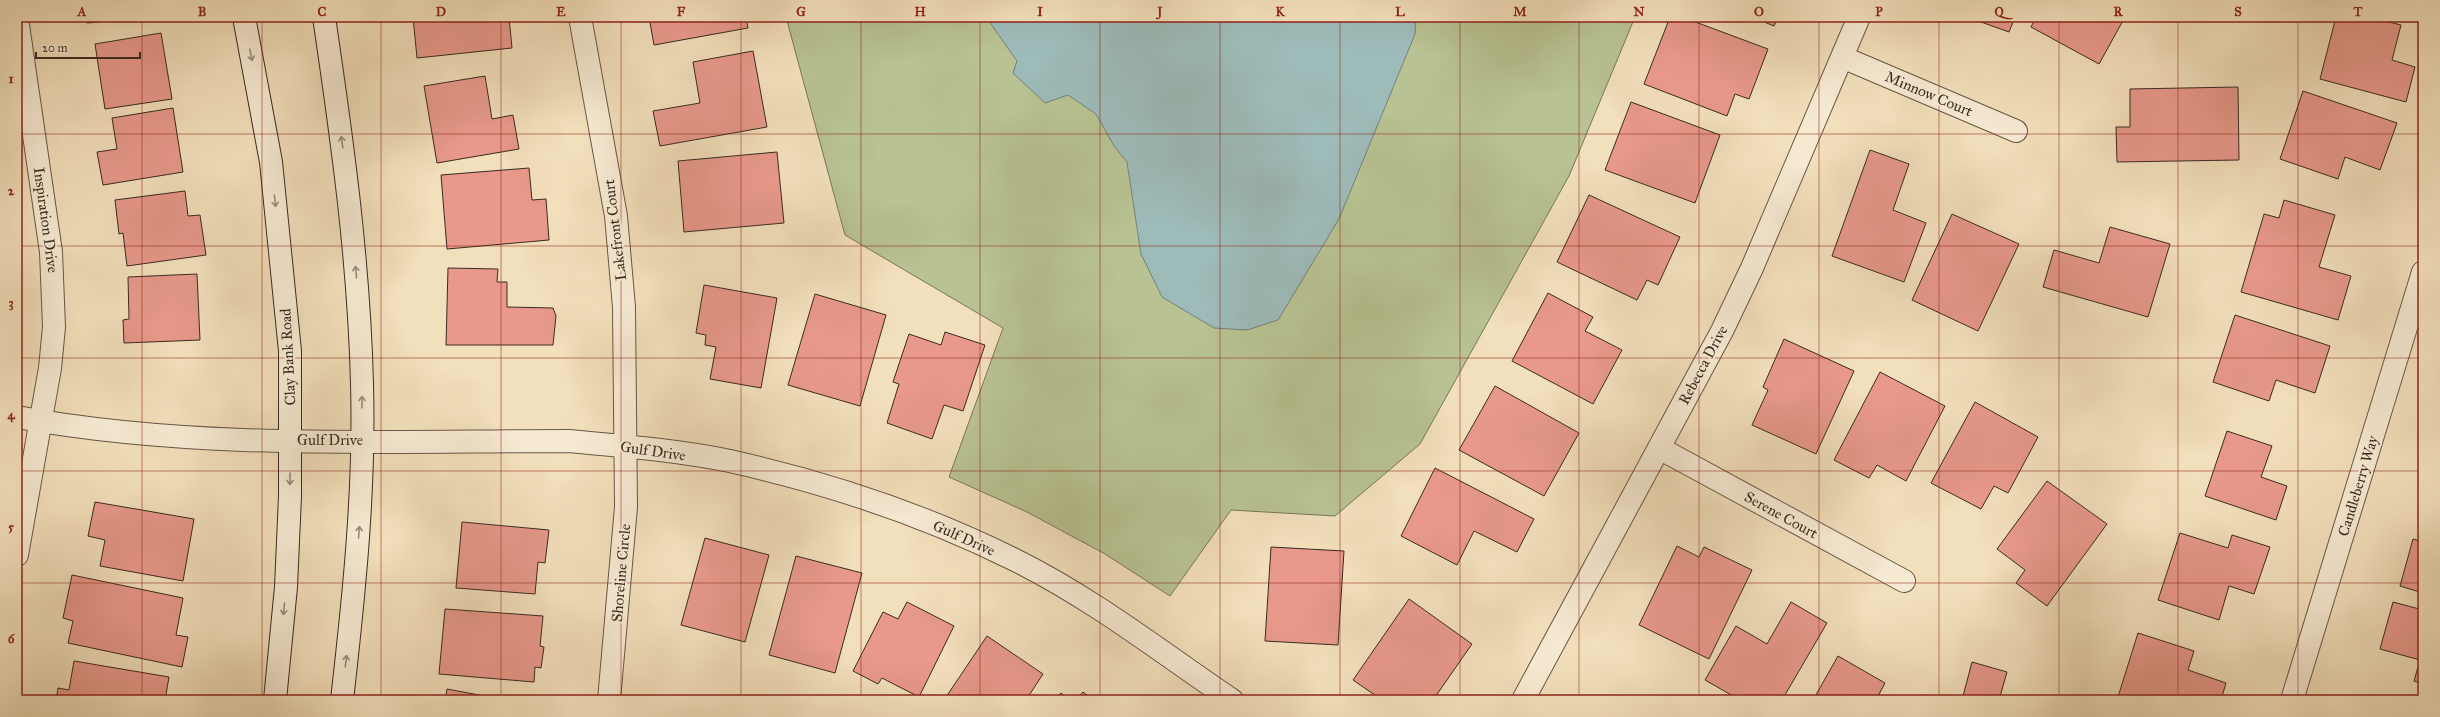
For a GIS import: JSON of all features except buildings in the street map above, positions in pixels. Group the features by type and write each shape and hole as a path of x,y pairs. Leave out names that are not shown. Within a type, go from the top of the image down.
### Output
{"street":[{"name":"Clay Bank Road","path":"244,17 271,162 290,350 291,440 286,587 275,700"},
{"path":"324,17 347,178 354,253 362,376 360,507 354,597 342,700"},
{"name":"Lakefront Court","path":"580,17 616,216 624,307 625,446"},
{"name":"Rebecca Drive","path":"1523,700 1722,332 1752,268 1859,17"},
{"name":"Inspiration Drive","path":"17,18 51,252 54,289 54,327 41,422 17,555"},
{"name":"Minnow Court","path":"1842,57 2016,131"},
{"name":"Candleberry Way","path":"2292,700 2423,272"},
{"name":"Gulf Drive","path":"17,418 103,431 222,439 568,441 625,446 729,461 820,484 910,514 1016,560 1097,608 1232,700"},
{"name":"Shoreline Circle","path":"609,700 625,515 625,446"},
{"name":"Serene Court","path":"1658,448 1904,581"}],"green space":[{"path":"786,17 1635,17 1569,176 1420,444 1335,516 1231,510 1170,596 1105,554 1027,512 949,477 1003,328 845,235"}],"water":[{"path":"986,17 1416,17 1415,34 1339,219 1278,320 1247,330 1214,328 1162,297 1141,254 1127,162 1114,146 1096,114 1068,95 1045,103 1013,73 1017,61"}]}
